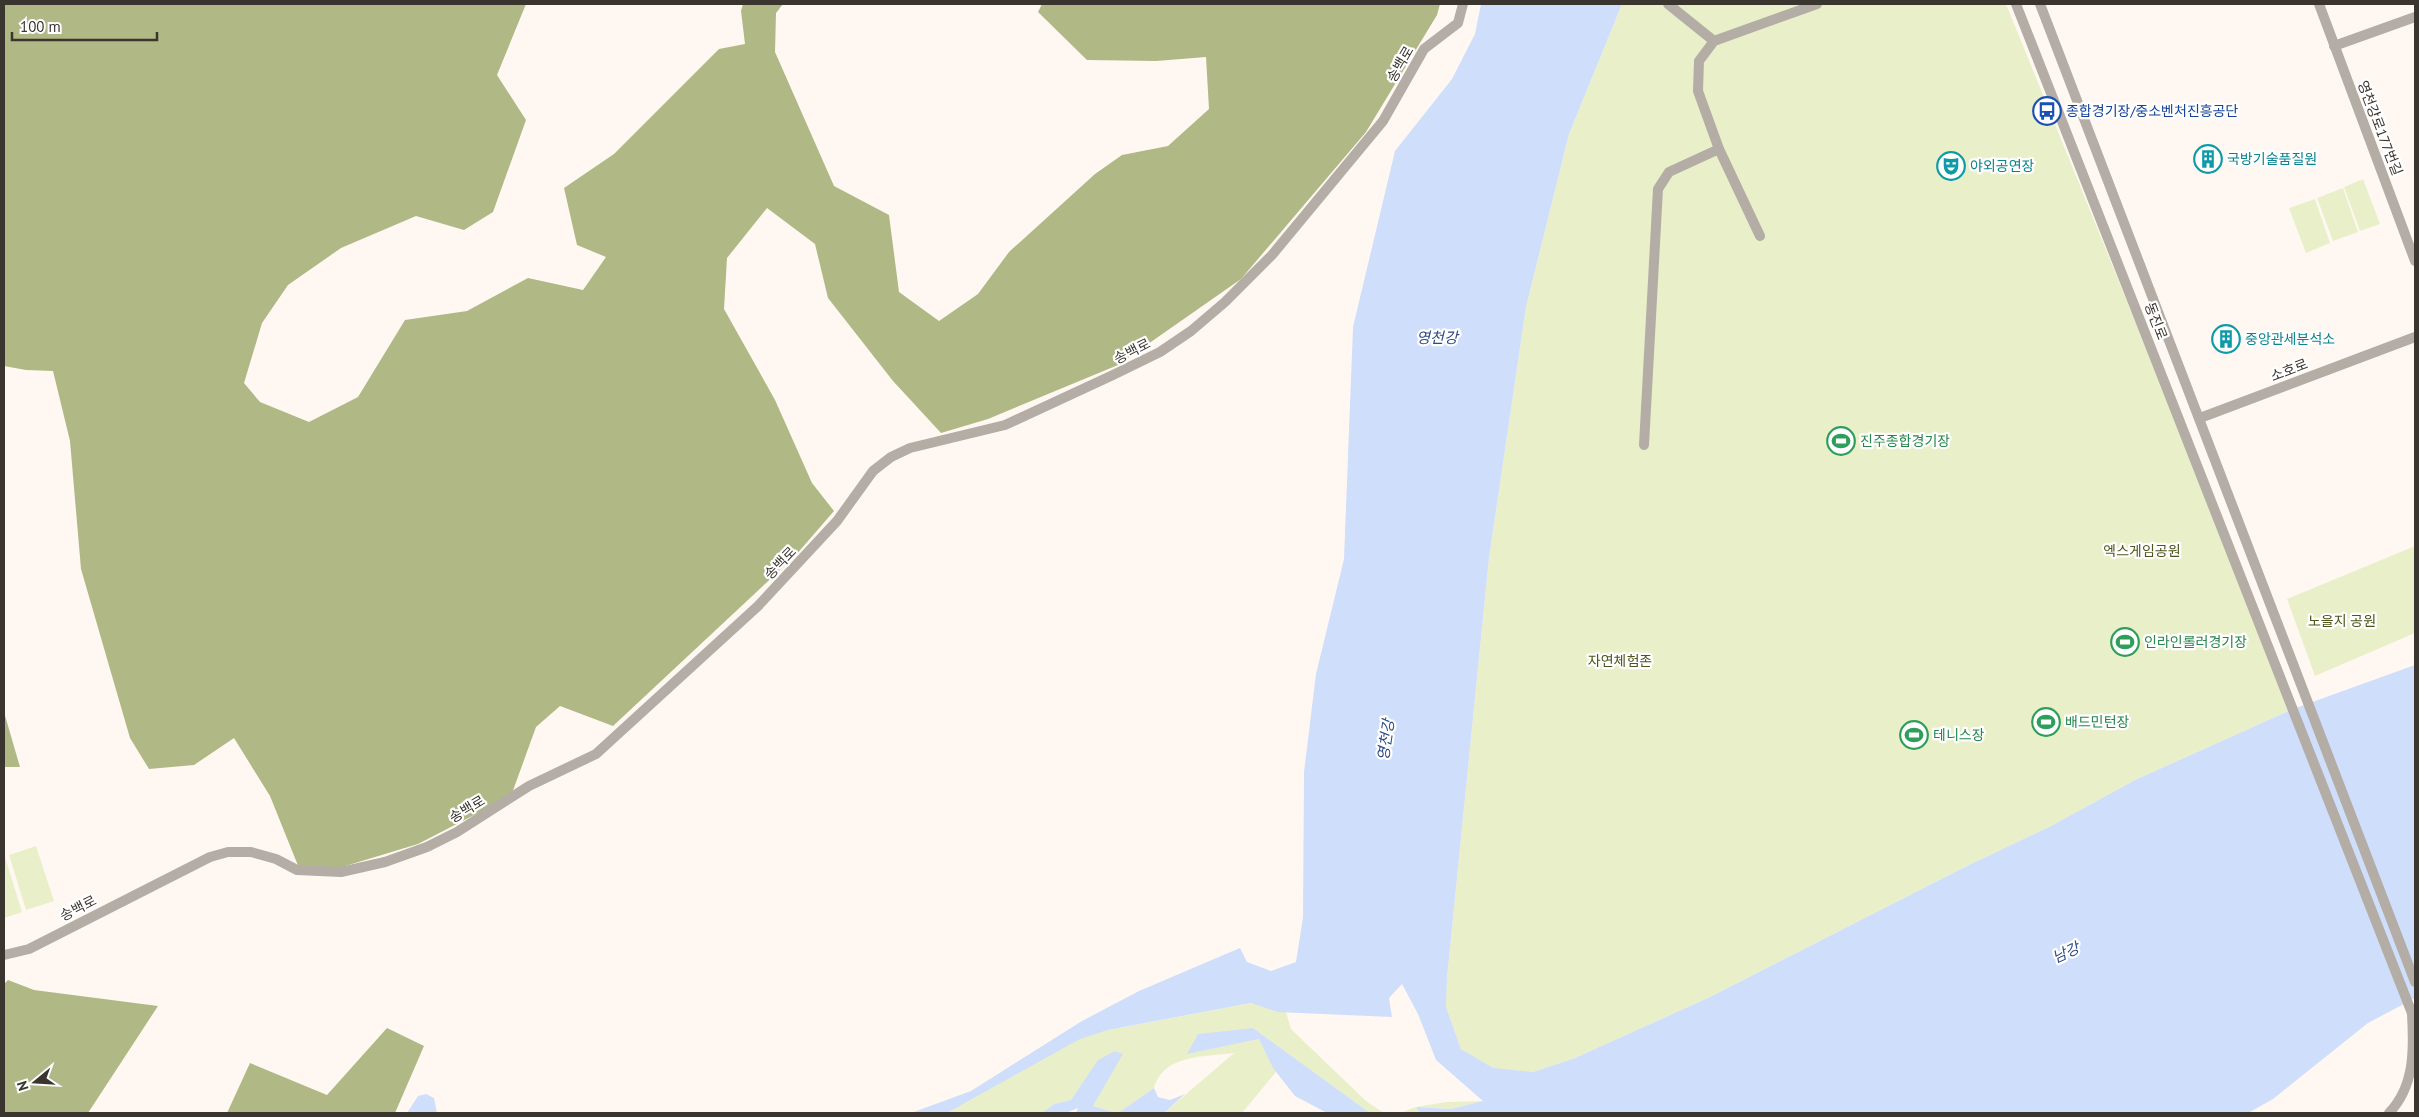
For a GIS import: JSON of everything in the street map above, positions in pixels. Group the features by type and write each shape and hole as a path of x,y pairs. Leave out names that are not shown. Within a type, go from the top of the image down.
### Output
{"street":[{"name":"송백로","path":"4,955 29,949 210,858 228,852 250,852 276,858 297,870 341,872 385,862 427,847 457,832 529,786 596,754 758,606 837,521 873,471 891,456 910,448 1005,425 1113,375 1168,347 1191,331 1225,302 1272,255 1383,121 1424,49 1458,23 1463,4"},
{"path":"1668,4 1714,41"},
{"path":"1760,236 1719,149 1698,91 1699,61 1714,41 1817,4"},
{"name":"동진로","path":"2016,4 2414,1017 2414,1048 2411,1072 2404,1090 2389,1113"},
{"name":"동진로","path":"2040,4 2286,641 2415,982"},
{"name":"영천강로177번길","path":"2319,4 2415,261"},
{"path":"2334,46 2415,17"},
{"path":"1644,445 1658,189 1669,172 1719,149"},
{"name":"소호로","path":"2200,418 2415,336"}],"green space":[{"path":"4,4 526,4 497,75 526,120 493,212 464,230 416,216 341,248 288,285 262,323 244,383 260,402 309,422 358,397 405,320 467,311 528,278 583,290 606,257 577,245 564,188 614,154 719,49 745,44 741,11 743,4 783,4 776,13 775,52 834,186 889,215 899,292 939,321 978,294 1009,252 1095,174 1122,155 1168,146 1209,109 1206,57 1156,61 1087,60 1038,12 1042,4 1440,4 1437,15 1366,132 1241,279 1118,365 988,419 941,433 893,381 828,298 815,244 767,208 727,258 724,309 775,400 812,483 834,511 795,556 613,726 560,706 536,727 511,796 418,844 332,870 299,868 270,796 234,738 194,765 149,769 130,738 81,569 70,441 53,371 26,370 4,366"},
{"path":"1622,4 2006,4 2293,709 2135,780 2051,826 1967,866 1710,997 1575,1058 1533,1072 1493,1069 1461,1049 1446,1007 1447,978 1489,558 1526,307 1569,134"},
{"path":"2363,179 2380,224 2360,231 2344,187"},
{"path":"2343,188 2358,232 2333,241 2317,198"},
{"path":"2315,199 2330,243 2306,253 2289,208"},
{"name":"노을지 공원","path":"2415,546 2415,633 2315,676 2287,599"},
{"path":"4,712 20,767 4,767"},
{"path":"36,846 54,901 26,910 9,855"},
{"path":"4,858 22,912 4,918"},
{"path":"8,980 34,990 158,1006 88,1113 4,1113 4,984"},
{"path":"1252,1003 1277,1012 1286,1012 1291,1029 1366,1101 1384,1113 1370,1113 1253,1028 1187,1053 1259,1039 1276,1072 1242,1113 1164,1113 1234,1053 1186,1059 1176,1063 1166,1069 1159,1077 1154,1088 1118,1113 1093,1106 1122,1054 1115,1051 1084,1082 1071,1100 1054,1104 1042,1113 947,1113 1080,1038 1108,1030"},
{"path":"387,1028 424,1046 395,1113 227,1113 250,1063 327,1095"},
{"path":"1484,1101 1451,1109 1416,1107 1446,1102"},
{"path":"1416,1107 1420,1113 1400,1113"}],"water":[{"path":"1481,4 1622,4 1569,134 1526,307 1489,558 1447,978 1446,1007 1461,1049 1493,1068 1533,1072 1575,1058 1710,997 1967,866 2051,826 2135,780 2293,709 2415,665 2415,998 2368,1023 2273,1099 2248,1113 1420,1113 1416,1107 1451,1109 1483,1101 1436,1060 1418,1014 1402,984 1389,998 1392,1017 1277,1012 1251,1003 1108,1030 1080,1039 947,1113 911,1113 971,1091 1082,1021 1139,991 1240,948 1247,962 1271,971 1296,962 1303,917 1304,772 1316,674 1344,559 1353,327 1395,151 1452,79 1475,34"},
{"path":"1253,1028 1370,1113 1327,1113 1295,1096 1273,1068 1259,1039 1187,1054 1198,1034"},
{"path":"1115,1051 1123,1054 1093,1106 1117,1113 1076,1113 1078,1108 1066,1113 1042,1113 1054,1104 1071,1100 1098,1060"},
{"path":"1154,1088 1158,1097 1170,1100 1185,1094 1164,1113 1118,1113"},
{"path":"426,1094 434,1098 437,1113 407,1113 418,1096"}],"place":[{"name":"종합경기장/중소벤처진흥공단","path":"2047,111"},
{"name":"국방기술품질원","path":"2208,159"},
{"name":"야외공연장","path":"1951,166"},
{"name":"중앙관세분석소","path":"2226,339"},
{"name":"진주종합경기장","path":"1841,441"},
{"name":"인라인롤러경기장","path":"2125,642"},
{"name":"배드민턴장","path":"2046,722"},
{"name":"테니스장","path":"1914,735"}],"water label":[{"name":"영천강","path":"1437,338"},
{"name":"영천강","path":"1386,740"},
{"name":"남강","path":"2066,953"}],"park label":[{"name":"엑스게임공원","path":"2142,551"},
{"name":"자연체험존","path":"1620,661"}]}
